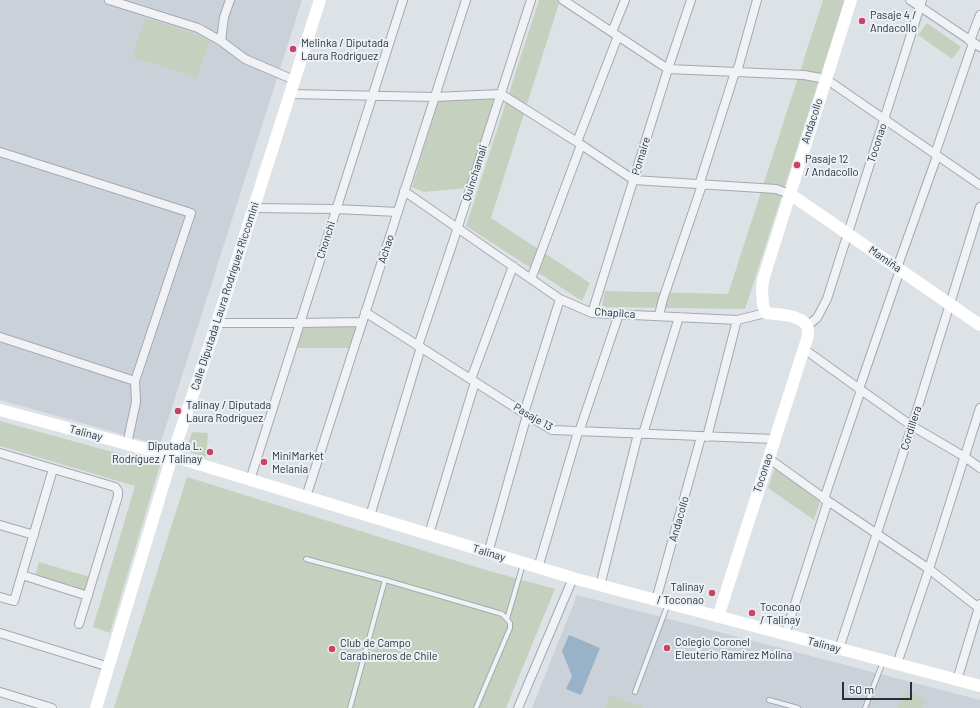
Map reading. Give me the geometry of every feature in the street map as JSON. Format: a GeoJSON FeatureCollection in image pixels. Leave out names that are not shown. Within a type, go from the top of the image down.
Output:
{"type":"FeatureCollection","features":[{"type":"Feature","properties":{"kind":"street"},"geometry":{"type":"LineString","coordinates":[[109,0],[198,28],[221,41],[245,59],[294,80]]}},
{"type":"Feature","properties":{"kind":"street"},"geometry":{"type":"LineString","coordinates":[[221,41],[224,16],[230,0]]}},
{"type":"Feature","properties":{"kind":"street","name":"Calle Diputada Laura Rodríguez Riccomini"},"geometry":{"type":"LineString","coordinates":[[96,708],[172,456],[217,323],[320,0]]}},
{"type":"Feature","properties":{"kind":"street","name":"Chonchi"},"geometry":{"type":"LineString","coordinates":[[250,480],[403,0]]}},
{"type":"Feature","properties":{"kind":"street","name":"Achao"},"geometry":{"type":"LineString","coordinates":[[306,497],[466,0]]}},
{"type":"Feature","properties":{"kind":"street","name":"Quinchamali"},"geometry":{"type":"LineString","coordinates":[[370,516],[420,346],[531,0]]}},
{"type":"Feature","properties":{"kind":"street"},"geometry":{"type":"LineString","coordinates":[[563,0],[668,68],[804,75],[826,79],[980,185]]}},
{"type":"Feature","properties":{"kind":"street"},"geometry":{"type":"LineString","coordinates":[[531,279],[579,144],[615,34],[624,0]]}},
{"type":"Feature","properties":{"kind":"street","name":"Pomaire"},"geometry":{"type":"LineString","coordinates":[[592,313],[668,68],[691,0]]}},
{"type":"Feature","properties":{"kind":"street"},"geometry":{"type":"LineString","coordinates":[[659,316],[663,299],[736,72],[757,0]]}},
{"type":"Feature","properties":{"kind":"street","name":"Andacollo"},"geometry":{"type":"LineString","coordinates":[[766,313],[762,296],[763,280],[851,0]]}},
{"type":"Feature","properties":{"kind":"street"},"geometry":{"type":"LineString","coordinates":[[910,0],[921,3],[975,44]]}},
{"type":"Feature","properties":{"kind":"street","name":"Toconao"},"geometry":{"type":"LineString","coordinates":[[718,617],[804,349],[808,336],[808,327],[817,318],[827,298],[921,3]]}},
{"type":"Feature","properties":{"kind":"street"},"geometry":{"type":"LineString","coordinates":[[785,634],[898,269],[975,44],[980,15]]}},
{"type":"Feature","properties":{"kind":"street"},"geometry":{"type":"LineString","coordinates":[[290,94],[434,97],[501,94],[634,180],[776,189],[790,194]]}},
{"type":"Feature","properties":{"kind":"street"},"geometry":{"type":"LineString","coordinates":[[0,152],[191,213],[135,381],[136,402],[126,444]]}},
{"type":"Feature","properties":{"kind":"street","name":"Chapilca"},"geometry":{"type":"LineString","coordinates":[[404,191],[560,299],[592,313],[737,320],[766,313],[785,314],[794,317],[806,324],[808,327]]}},
{"type":"Feature","properties":{"kind":"street","name":"Mamiña"},"geometry":{"type":"LineString","coordinates":[[790,194],[980,325]]}},
{"type":"Feature","properties":{"kind":"street","name":"Cordillera"},"geometry":{"type":"LineString","coordinates":[[839,649],[912,426],[980,207]]}},
{"type":"Feature","properties":{"kind":"street"},"geometry":{"type":"LineString","coordinates":[[253,208],[336,209],[398,212]]}},
{"type":"Feature","properties":{"kind":"street"},"geometry":{"type":"LineString","coordinates":[[429,534],[469,402],[473,380],[513,266]]}},
{"type":"Feature","properties":{"kind":"street"},"geometry":{"type":"LineString","coordinates":[[488,553],[526,414],[560,299]]}},
{"type":"Feature","properties":{"kind":"street","name":"Pasaje 13"},"geometry":{"type":"LineString","coordinates":[[366,312],[552,430],[774,439]]}},
{"type":"Feature","properties":{"kind":"street"},"geometry":{"type":"LineString","coordinates":[[538,568],[579,432],[619,314]]}},
{"type":"Feature","properties":{"kind":"street"},"geometry":{"type":"LineString","coordinates":[[600,586],[641,434],[679,317]]}},
{"type":"Feature","properties":{"kind":"street","name":"Andacollo"},"geometry":{"type":"LineString","coordinates":[[656,600],[737,320]]}},
{"type":"Feature","properties":{"kind":"street"},"geometry":{"type":"LineString","coordinates":[[217,323],[362,322]]}},
{"type":"Feature","properties":{"kind":"street"},"geometry":{"type":"LineString","coordinates":[[0,337],[135,381]]}},
{"type":"Feature","properties":{"kind":"street"},"geometry":{"type":"LineString","coordinates":[[804,349],[912,426],[965,456],[980,468]]}},
{"type":"Feature","properties":{"kind":"street"},"geometry":{"type":"LineString","coordinates":[[897,664],[980,408]]}},
{"type":"Feature","properties":{"kind":"street","name":"Talinay"},"geometry":{"type":"LineString","coordinates":[[0,410],[172,456],[600,586],[980,686]]}},
{"type":"Feature","properties":{"kind":"street"},"geometry":{"type":"LineString","coordinates":[[0,453],[115,487],[118,491],[118,496],[79,624]]}},
{"type":"Feature","properties":{"kind":"street"},"geometry":{"type":"LineString","coordinates":[[768,458],[826,500],[929,569],[980,607],[957,680]]}},
{"type":"Feature","properties":{"kind":"street"},"geometry":{"type":"LineString","coordinates":[[0,597],[14,601],[53,469]]}},
{"type":"Feature","properties":{"kind":"street"},"geometry":{"type":"LineString","coordinates":[[0,525],[34,535]]}},
{"type":"Feature","properties":{"kind":"street"},"geometry":{"type":"LineString","coordinates":[[22,575],[88,596]]}},
{"type":"Feature","properties":{"kind":"street"},"geometry":{"type":"LineString","coordinates":[[518,708],[573,578]]}},
{"type":"Feature","properties":{"kind":"street"},"geometry":{"type":"LineString","coordinates":[[0,633],[109,667]]}},
{"type":"Feature","properties":{"kind":"street"},"geometry":{"type":"LineString","coordinates":[[0,692],[52,708]]}},
{"type":"Feature","properties":{"kind":"lane"},"geometry":{"type":"LineString","coordinates":[[306,560],[385,580],[502,614],[510,623],[510,628],[476,708]]}},
{"type":"Feature","properties":{"kind":"lane"},"geometry":{"type":"LineString","coordinates":[[507,619],[523,563]]}},
{"type":"Feature","properties":{"kind":"lane"},"geometry":{"type":"LineString","coordinates":[[350,708],[385,580]]}},
{"type":"Feature","properties":{"kind":"lane"},"geometry":{"type":"LineString","coordinates":[[635,692],[668,604]]}},
{"type":"Feature","properties":{"kind":"lane"},"geometry":{"type":"LineString","coordinates":[[865,708],[883,660]]}},
{"type":"Feature","properties":{"kind":"lane"},"geometry":{"type":"LineString","coordinates":[[769,700],[798,708]]}},
{"type":"Feature","properties":{"kind":"shaded area"},"geometry":{"type":"Polygon","coordinates":[[[0,0],[302,0],[160,445],[0,400],[0,0]]]}},
{"type":"Feature","properties":{"kind":"shaded area","name":"Colegio Coronel Eleuterio Ramírez Molina"},"geometry":{"type":"Polygon","coordinates":[[[577,595],[980,700],[980,708],[532,708],[577,595]]]}},
{"type":"Feature","properties":{"kind":"green space"},"geometry":{"type":"Polygon","coordinates":[[[539,0],[560,0],[491,218],[590,283],[582,301],[466,226],[539,0]]]}},
{"type":"Feature","properties":{"kind":"green space"},"geometry":{"type":"Polygon","coordinates":[[[823,0],[845,0],[745,309],[602,307],[605,291],[728,294],[823,0]]]}},
{"type":"Feature","properties":{"kind":"green space"},"geometry":{"type":"Polygon","coordinates":[[[145,18],[210,39],[197,78],[132,57],[145,18]]]}},
{"type":"Feature","properties":{"kind":"green space"},"geometry":{"type":"Polygon","coordinates":[[[927,23],[961,47],[952,59],[918,35],[927,23]]]}},
{"type":"Feature","properties":{"kind":"green space"},"geometry":{"type":"Polygon","coordinates":[[[494,99],[467,188],[424,192],[412,187],[438,100],[494,99]]]}},
{"type":"Feature","properties":{"kind":"green space"},"geometry":{"type":"Polygon","coordinates":[[[358,324],[350,348],[296,348],[302,326],[358,324]]]}},
{"type":"Feature","properties":{"kind":"green space"},"geometry":{"type":"Polygon","coordinates":[[[0,421],[160,465],[110,633],[93,627],[135,486],[0,446],[0,421]]]}},
{"type":"Feature","properties":{"kind":"green space"},"geometry":{"type":"Polygon","coordinates":[[[192,432],[208,433],[206,457],[189,452],[187,447],[192,432]]]}},
{"type":"Feature","properties":{"kind":"green space"},"geometry":{"type":"Polygon","coordinates":[[[775,467],[820,501],[814,520],[768,488],[775,467]]]}},
{"type":"Feature","properties":{"kind":"green space","name":"Club de Campo Carabineros de Chile"},"geometry":{"type":"Polygon","coordinates":[[[187,477],[479,568],[555,589],[506,708],[114,708],[187,477]]]}},
{"type":"Feature","properties":{"kind":"green space"},"geometry":{"type":"Polygon","coordinates":[[[39,562],[90,577],[86,592],[35,577],[39,562]]]}},
{"type":"Feature","properties":{"kind":"green space"},"geometry":{"type":"Polygon","coordinates":[[[906,690],[926,700],[922,708],[898,708],[906,690]]]}},
{"type":"Feature","properties":{"kind":"green space"},"geometry":{"type":"Polygon","coordinates":[[[610,695],[643,708],[605,708],[610,695]]]}},
{"type":"Feature","properties":{"kind":"water"},"geometry":{"type":"Polygon","coordinates":[[[569,635],[600,648],[581,695],[566,689],[572,676],[562,651],[569,635]]]}},
{"type":"Feature","properties":{"kind":"place","name":"Pasaje 4 / Andacollo"},"geometry":{"type":"Point","coordinates":[862,21]}},
{"type":"Feature","properties":{"kind":"place","name":"Melinka / Diputada Laura Rodríguez"},"geometry":{"type":"Point","coordinates":[293,49]}},
{"type":"Feature","properties":{"kind":"place","name":"Pasaje 12 / Andacollo"},"geometry":{"type":"Point","coordinates":[797,165]}},
{"type":"Feature","properties":{"kind":"place","name":"Talinay / Diputada Laura Rodríguez"},"geometry":{"type":"Point","coordinates":[178,411]}},
{"type":"Feature","properties":{"kind":"place","name":"Diputada L. Rodríguez / Talinay"},"geometry":{"type":"Point","coordinates":[210,452]}},
{"type":"Feature","properties":{"kind":"place","name":"MiniMarket Melania"},"geometry":{"type":"Point","coordinates":[264,462]}},
{"type":"Feature","properties":{"kind":"place","name":"Talinay / Toconao"},"geometry":{"type":"Point","coordinates":[712,593]}},
{"type":"Feature","properties":{"kind":"place","name":"Toconao / Talinay"},"geometry":{"type":"Point","coordinates":[752,613]}},
{"type":"Feature","properties":{"kind":"place","name":"Colegio Coronel Eleuterio Ramírez Molina"},"geometry":{"type":"Point","coordinates":[667,648]}},
{"type":"Feature","properties":{"kind":"place","name":"Club de Campo Carabineros de Chile"},"geometry":{"type":"Point","coordinates":[332,649]}}]}
